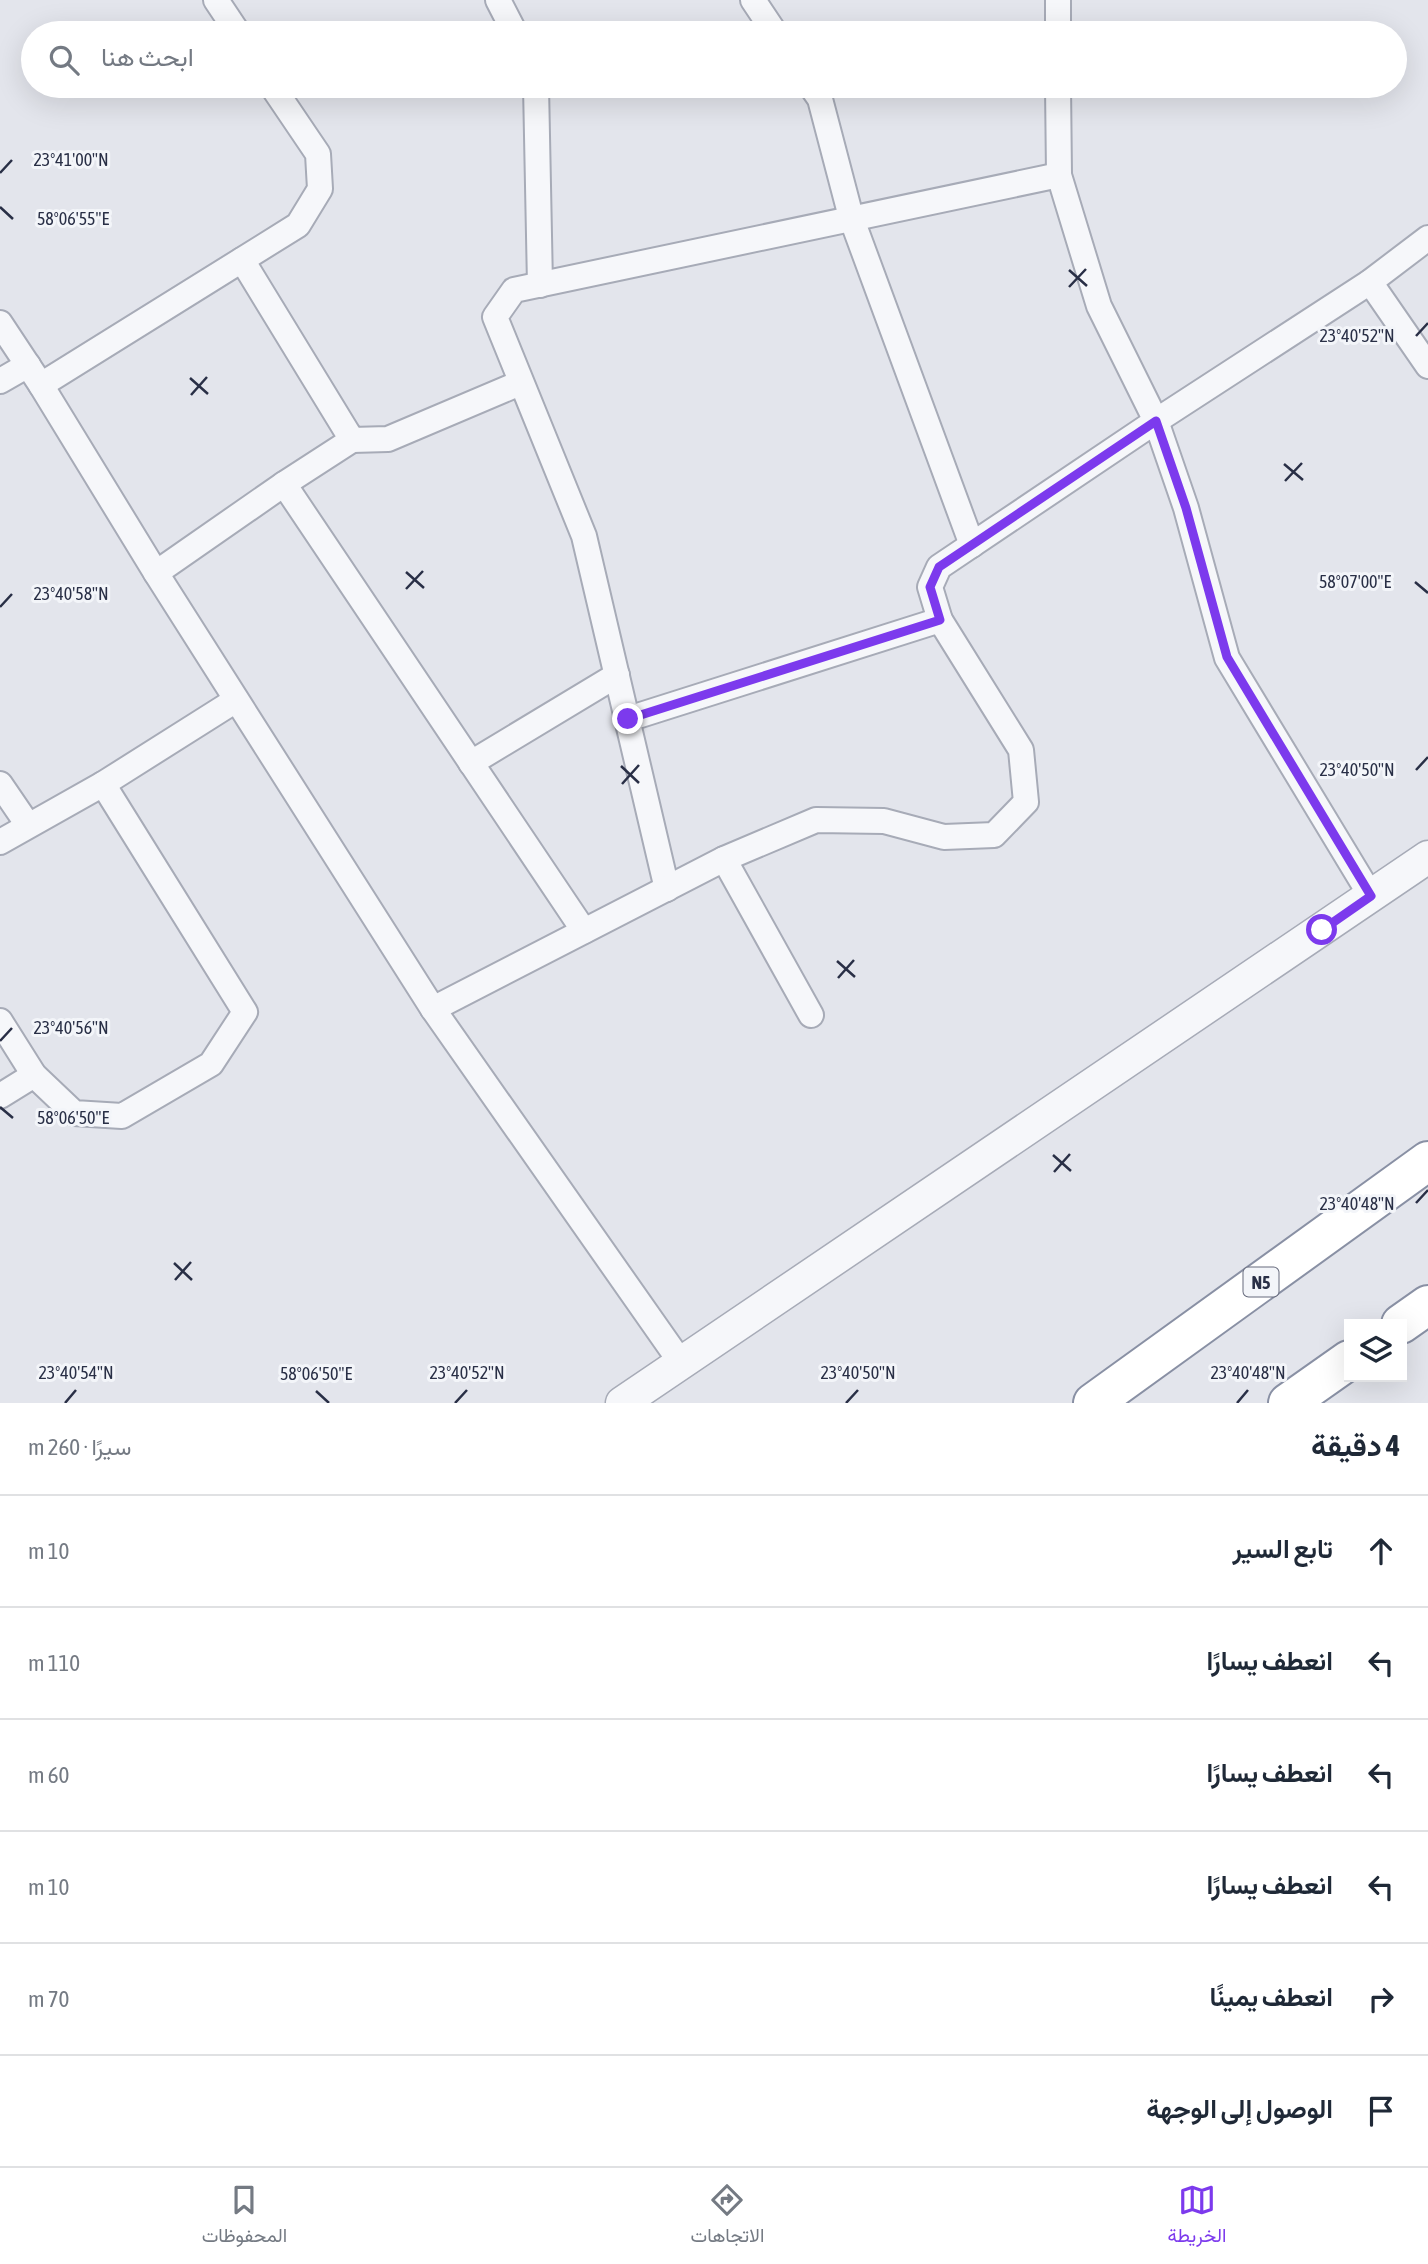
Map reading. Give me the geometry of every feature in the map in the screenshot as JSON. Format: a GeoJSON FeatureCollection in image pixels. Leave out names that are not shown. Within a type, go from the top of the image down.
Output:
{"type":"FeatureCollection","features":[{"type":"Feature","properties":{"kind":"highway","name":"N5"},"geometry":{"type":"LineString","coordinates":[[1093,1403],[1428,1161]]}},
{"type":"Feature","properties":{"kind":"highway"},"geometry":{"type":"LineString","coordinates":[[1407,1320],[1428,1305]]}},
{"type":"Feature","properties":{"kind":"highway"},"geometry":{"type":"LineString","coordinates":[[1288,1403],[1344,1364]]}},
{"type":"Feature","properties":{"kind":"street"},"geometry":{"type":"LineString","coordinates":[[216,0],[230,21]]}},
{"type":"Feature","properties":{"kind":"street"},"geometry":{"type":"LineString","coordinates":[[498,0],[509,21]]}},
{"type":"Feature","properties":{"kind":"street"},"geometry":{"type":"LineString","coordinates":[[752,0],[767,21]]}},
{"type":"Feature","properties":{"kind":"street"},"geometry":{"type":"LineString","coordinates":[[1058,0],[1058,21]]}},
{"type":"Feature","properties":{"kind":"street"},"geometry":{"type":"LineString","coordinates":[[0,381],[35,375],[242,260],[298,225],[320,189],[318,154],[280,98]]}},
{"type":"Feature","properties":{"kind":"street"},"geometry":{"type":"LineString","coordinates":[[537,98],[540,285]]}},
{"type":"Feature","properties":{"kind":"street"},"geometry":{"type":"LineString","coordinates":[[819,98],[851,217],[972,545]]}},
{"type":"Feature","properties":{"kind":"street"},"geometry":{"type":"LineString","coordinates":[[1059,98],[1059,175],[1099,306],[1156,421],[1186,508],[1227,657],[1371,896]]}},
{"type":"Feature","properties":{"kind":"street"},"geometry":{"type":"LineString","coordinates":[[667,889],[584,536],[495,317],[514,290],[1059,175]]}},
{"type":"Feature","properties":{"kind":"street"},"geometry":{"type":"LineString","coordinates":[[433,1009],[724,859],[816,820],[884,821],[944,837],[994,835],[1026,802],[1021,750],[940,620],[930,587],[939,567],[1370,282],[1428,237]]}},
{"type":"Feature","properties":{"kind":"street"},"geometry":{"type":"LineString","coordinates":[[242,260],[352,440]]}},
{"type":"Feature","properties":{"kind":"street"},"geometry":{"type":"LineString","coordinates":[[1370,282],[1428,366]]}},
{"type":"Feature","properties":{"kind":"street"},"geometry":{"type":"LineString","coordinates":[[0,323],[433,1009],[682,1364]]}},
{"type":"Feature","properties":{"kind":"street"},"geometry":{"type":"LineString","coordinates":[[156,573],[352,440],[388,439],[520,383]]}},
{"type":"Feature","properties":{"kind":"street"},"geometry":{"type":"LineString","coordinates":[[284,484],[584,931]]}},
{"type":"Feature","properties":{"kind":"street"},"geometry":{"type":"LineString","coordinates":[[628,719],[940,620]]}},
{"type":"Feature","properties":{"kind":"street"},"geometry":{"type":"LineString","coordinates":[[471,763],[617,675]]}},
{"type":"Feature","properties":{"kind":"street"},"geometry":{"type":"LineString","coordinates":[[0,842],[103,784],[236,700]]}},
{"type":"Feature","properties":{"kind":"street"},"geometry":{"type":"LineString","coordinates":[[0,784],[28,825]]}},
{"type":"Feature","properties":{"kind":"street"},"geometry":{"type":"LineString","coordinates":[[0,1021],[34,1075],[74,1113],[122,1116],[211,1064],[245,1012],[103,784]]}},
{"type":"Feature","properties":{"kind":"street"},"geometry":{"type":"LineString","coordinates":[[622,1403],[1428,857]]}},
{"type":"Feature","properties":{"kind":"street"},"geometry":{"type":"LineString","coordinates":[[724,859],[811,1014]]}},
{"type":"Feature","properties":{"kind":"street"},"geometry":{"type":"LineString","coordinates":[[0,1097],[34,1075]]}},
{"type":"Feature","properties":{"kind":"route"},"geometry":{"type":"LineString","coordinates":[[628,719],[940,620],[930,587],[939,567],[1156,421],[1186,508],[1227,657],[1371,896],[1322,930]]}}]}
